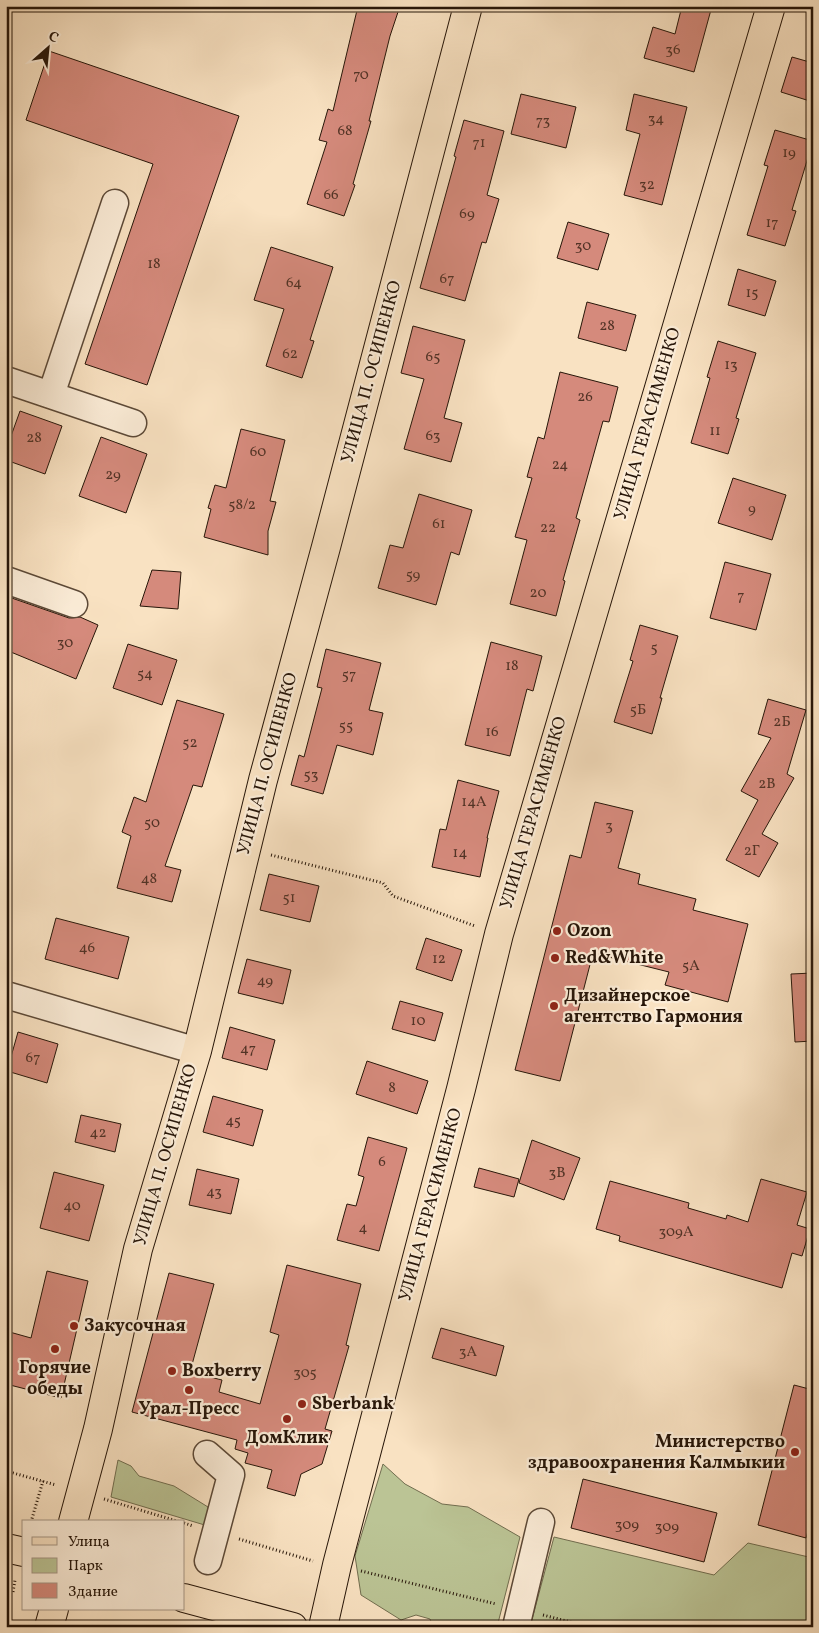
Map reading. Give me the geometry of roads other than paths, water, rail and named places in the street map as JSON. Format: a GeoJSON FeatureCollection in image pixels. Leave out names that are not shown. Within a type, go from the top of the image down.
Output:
{"type":"FeatureCollection","features":[{"type":"Feature","properties":{"kind":"main road","name":"УЛИЦА П. ОСИПЕНКО"},"geometry":{"type":"LineString","coordinates":[[74,1520],[98,1429],[138,1249],[197,1051],[263,780],[468,6]]}},
{"type":"Feature","properties":{"kind":"main road","name":"УЛИЦА ГЕРАСИМЕНКО"},"geometry":{"type":"LineString","coordinates":[[323,1627],[337,1565],[459,1099],[499,934],[771,6]]}},
{"type":"Feature","properties":{"kind":"main road"},"geometry":{"type":"LineString","coordinates":[[6,1548],[22,1552]]}},
{"type":"Feature","properties":{"kind":"main road"},"geometry":{"type":"LineString","coordinates":[[185,1598],[253,1622],[293,1627]]}},
{"type":"Feature","properties":{"kind":"main road"},"geometry":{"type":"LineString","coordinates":[[49,1627],[54,1610]]}},
{"type":"Feature","properties":{"kind":"street"},"geometry":{"type":"LineString","coordinates":[[51,395],[115,203]]}},
{"type":"Feature","properties":{"kind":"street"},"geometry":{"type":"LineString","coordinates":[[6,380],[133,423]]}},
{"type":"Feature","properties":{"kind":"street"},"geometry":{"type":"LineString","coordinates":[[6,580],[74,604]]}},
{"type":"Feature","properties":{"kind":"street"},"geometry":{"type":"LineString","coordinates":[[6,995],[197,1051]]}},
{"type":"Feature","properties":{"kind":"street"},"geometry":{"type":"LineString","coordinates":[[207,1454],[231,1475],[208,1561]]}},
{"type":"Feature","properties":{"kind":"street"},"geometry":{"type":"LineString","coordinates":[[518,1618],[541,1522]]}},
{"type":"Feature","properties":{"kind":"place","name":"Ozon"},"geometry":{"type":"Point","coordinates":[557,931]}},
{"type":"Feature","properties":{"kind":"place","name":"Red&White"},"geometry":{"type":"Point","coordinates":[555,958]}},
{"type":"Feature","properties":{"kind":"place","name":"Дизайнерское агентство Гармония"},"geometry":{"type":"Point","coordinates":[554,1006]}},
{"type":"Feature","properties":{"kind":"place","name":"Закусoчная"},"geometry":{"type":"Point","coordinates":[74,1326]}},
{"type":"Feature","properties":{"kind":"place","name":"Горячие обеды"},"geometry":{"type":"Point","coordinates":[55,1349]}},
{"type":"Feature","properties":{"kind":"place","name":"Boxberry"},"geometry":{"type":"Point","coordinates":[172,1371]}},
{"type":"Feature","properties":{"kind":"place","name":"Урал-Пресс"},"geometry":{"type":"Point","coordinates":[189,1390]}},
{"type":"Feature","properties":{"kind":"place","name":"Sberbank"},"geometry":{"type":"Point","coordinates":[302,1404]}},
{"type":"Feature","properties":{"kind":"place","name":"ДомКлик"},"geometry":{"type":"Point","coordinates":[287,1419]}},
{"type":"Feature","properties":{"kind":"place","name":"Министерство здравоохранения Калмыкии"},"geometry":{"type":"Point","coordinates":[795,1452]}}]}
